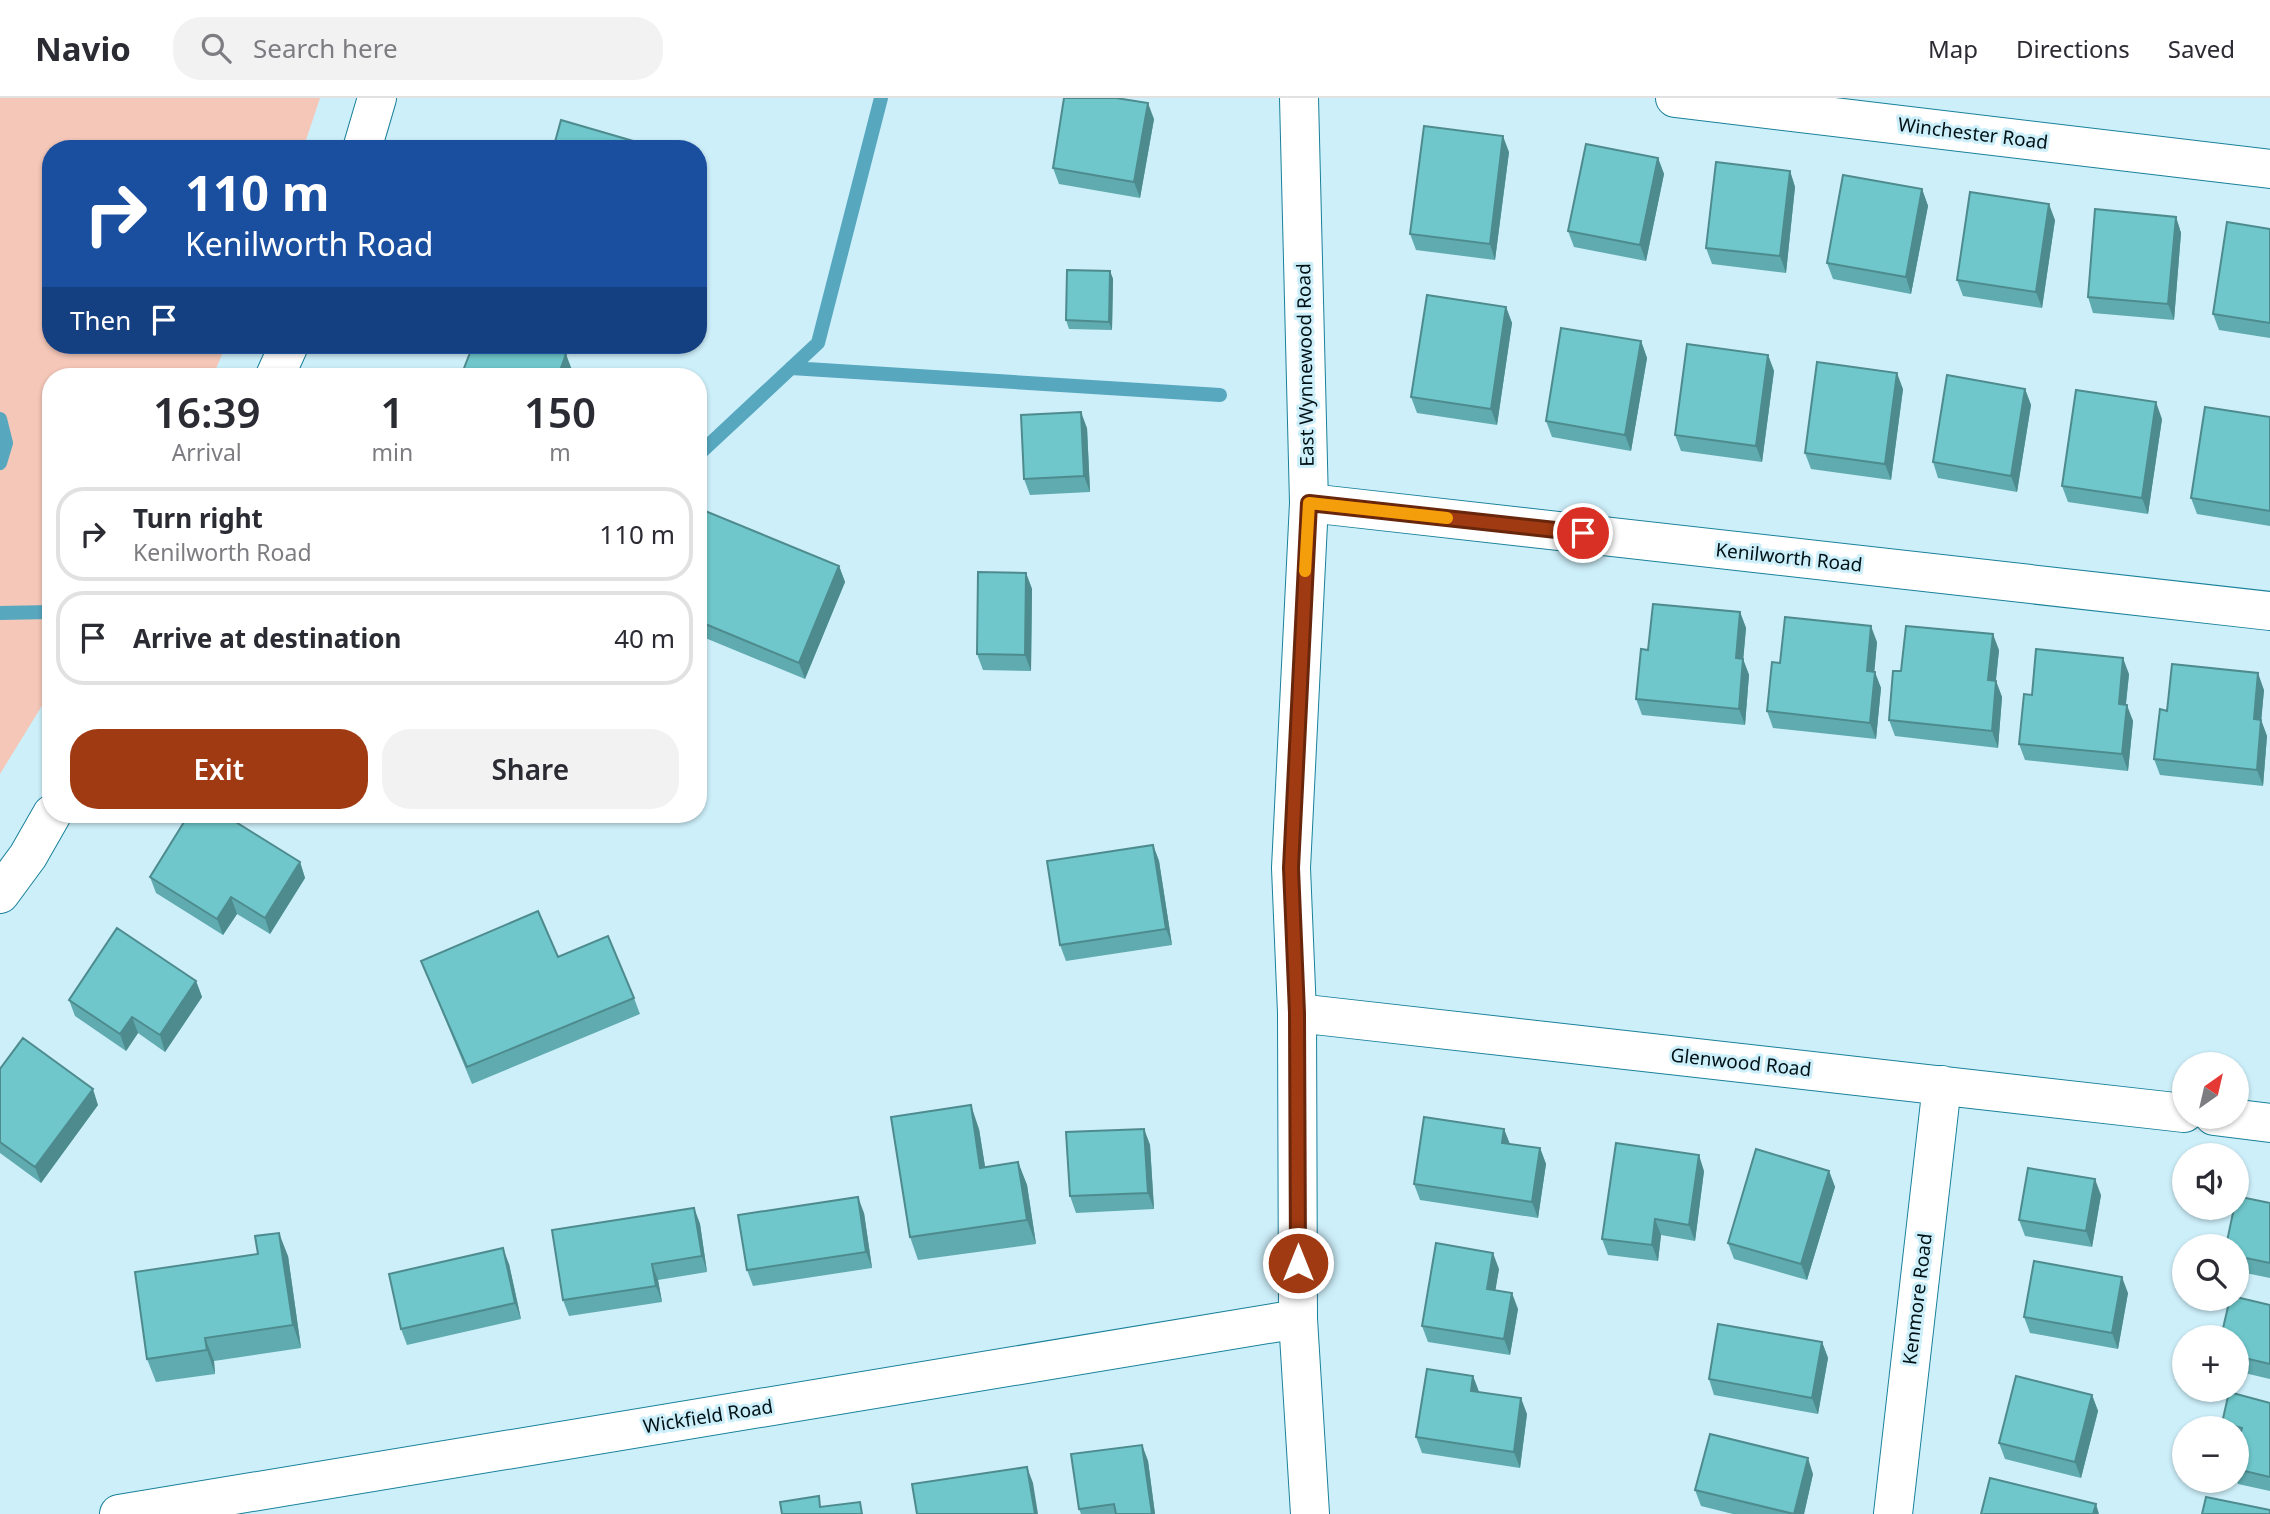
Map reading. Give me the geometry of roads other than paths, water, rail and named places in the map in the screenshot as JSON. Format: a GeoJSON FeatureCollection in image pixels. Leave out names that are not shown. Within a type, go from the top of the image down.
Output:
{"type":"FeatureCollection","features":[{"type":"Feature","properties":{"kind":"street"},"geometry":{"type":"LineString","coordinates":[[365,140],[377,98]]}},
{"type":"Feature","properties":{"kind":"street","name":"East Wynnewood Road"},"geometry":{"type":"LineString","coordinates":[[1299,98],[1309,503],[1291,868],[1297,1013],[1298,1318],[1310,1514]]}},
{"type":"Feature","properties":{"kind":"street","name":"Winchester Road"},"geometry":{"type":"LineString","coordinates":[[1675,98],[2270,169]]}},
{"type":"Feature","properties":{"kind":"street","name":"Kenilworth Road"},"geometry":{"type":"LineString","coordinates":[[1309,503],[2270,611]]}},
{"type":"Feature","properties":{"kind":"street"},"geometry":{"type":"LineString","coordinates":[[0,894],[28,856],[47,823]]}},
{"type":"Feature","properties":{"kind":"street","name":"Glenwood Road"},"geometry":{"type":"LineString","coordinates":[[1297,1013],[2172,1112]]}},
{"type":"Feature","properties":{"kind":"street","name":"Kenmore Road"},"geometry":{"type":"LineString","coordinates":[[1893,1514],[1942,1085]]}},
{"type":"Feature","properties":{"kind":"street"},"geometry":{"type":"LineString","coordinates":[[2249,1120],[2270,1123]]}},
{"type":"Feature","properties":{"kind":"street","name":"Wickfield Road"},"geometry":{"type":"LineString","coordinates":[[119,1514],[1298,1318]]}},
{"type":"Feature","properties":{"kind":"waterway"},"geometry":{"type":"LineString","coordinates":[[707,447],[818,343],[881,98]]}},
{"type":"Feature","properties":{"kind":"waterway"},"geometry":{"type":"LineString","coordinates":[[791,368],[1220,395]]}},
{"type":"Feature","properties":{"kind":"waterway"},"geometry":{"type":"LineString","coordinates":[[0,419],[6,443],[0,463]]}},
{"type":"Feature","properties":{"kind":"waterway"},"geometry":{"type":"LineString","coordinates":[[0,613],[42,612]]}}]}
